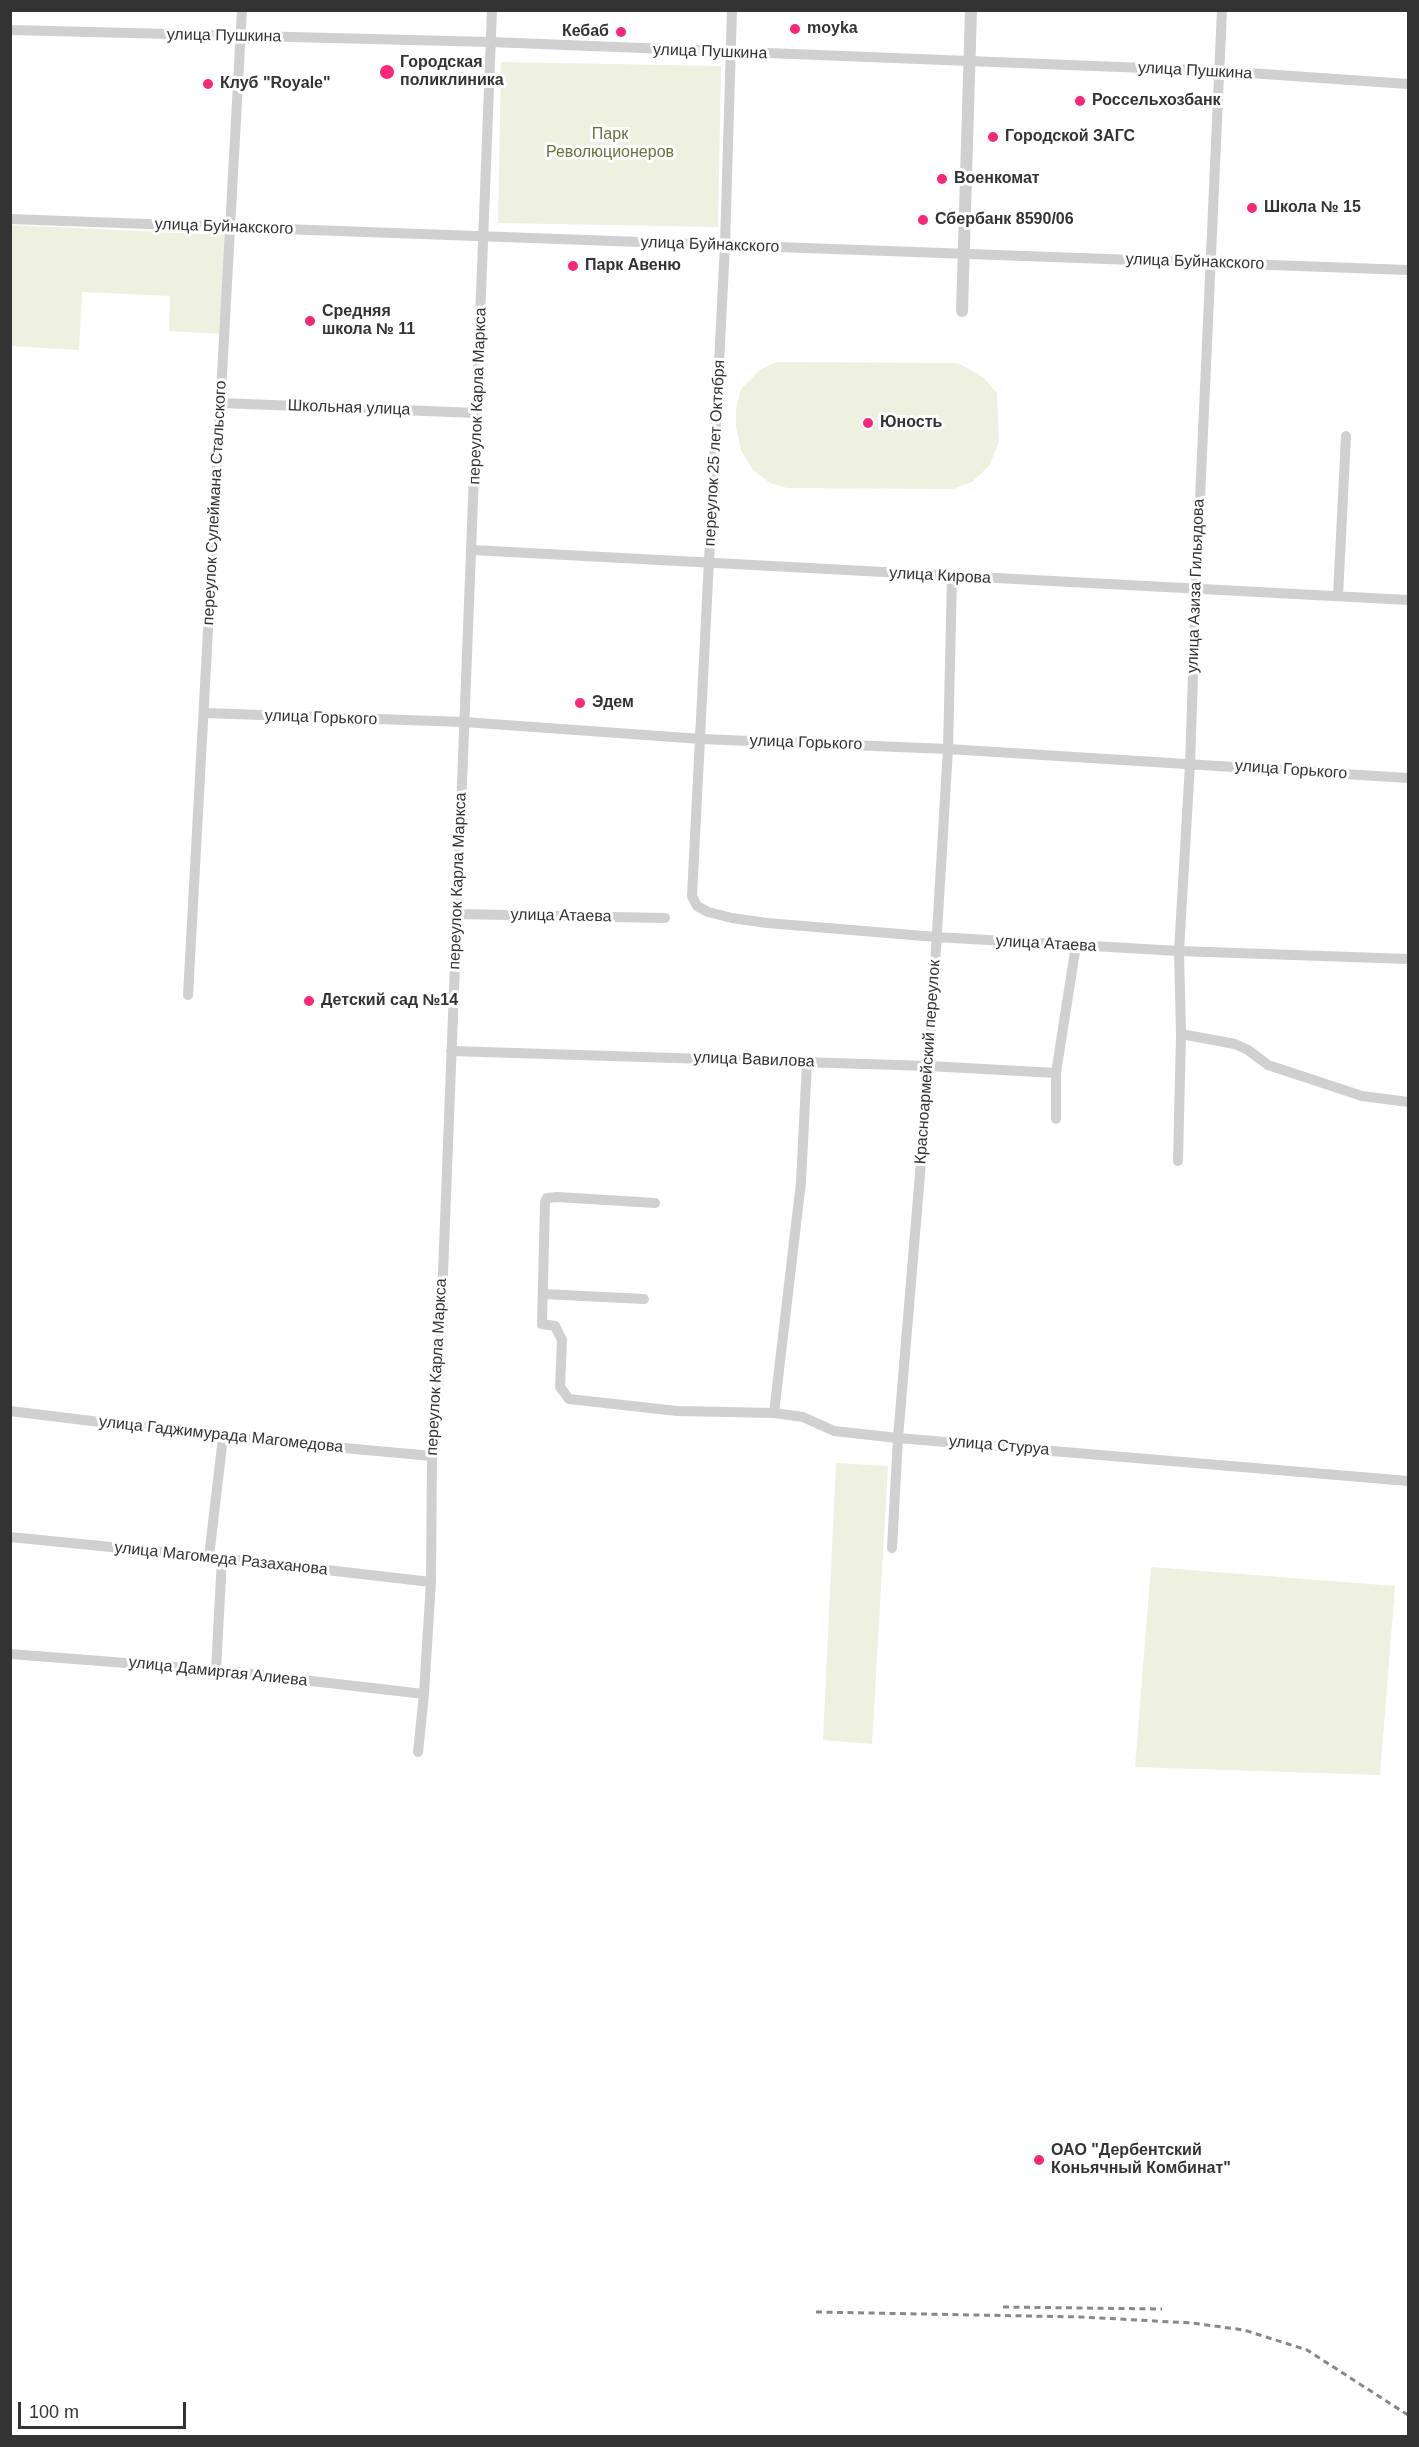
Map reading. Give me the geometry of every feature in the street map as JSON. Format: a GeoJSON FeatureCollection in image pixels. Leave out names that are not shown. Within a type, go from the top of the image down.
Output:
{"type":"FeatureCollection","features":[{"type":"Feature","properties":{"kind":"street","name":"переулок Сулеймана Стальского"},"geometry":{"type":"LineString","coordinates":[[188,995],[242,10]]}},
{"type":"Feature","properties":{"kind":"street","name":"переулок Карла Маркса"},"geometry":{"type":"LineString","coordinates":[[418,1752],[431,1582],[432,1456],[439,1376],[492,10]]}},
{"type":"Feature","properties":{"kind":"street","name":"переулок 25 лет Октября"},"geometry":{"type":"LineString","coordinates":[[692,896],[726,245],[732,10]]}},
{"type":"Feature","properties":{"kind":"street"},"geometry":{"type":"LineString","coordinates":[[962,311],[971,10]]}},
{"type":"Feature","properties":{"kind":"street","name":"улица Азиза Гильядова"},"geometry":{"type":"LineString","coordinates":[[1178,1161],[1181,1034],[1179,951],[1190,764],[1222,10]]}},
{"type":"Feature","properties":{"kind":"street","name":"улица Пушкина"},"geometry":{"type":"LineString","coordinates":[[10,30],[491,42],[1220,71],[1408,84]]}},
{"type":"Feature","properties":{"kind":"street","name":"улица Буйнакского"},"geometry":{"type":"LineString","coordinates":[[10,219],[1408,270]]}},
{"type":"Feature","properties":{"kind":"street","name":"Школьная улица"},"geometry":{"type":"LineString","coordinates":[[221,403],[477,413]]}},
{"type":"Feature","properties":{"kind":"street"},"geometry":{"type":"LineString","coordinates":[[1338,596],[1346,436]]}},
{"type":"Feature","properties":{"kind":"street","name":"улица Кирова"},"geometry":{"type":"LineString","coordinates":[[472,550],[1408,600]]}},
{"type":"Feature","properties":{"kind":"street","name":"Красноармейский переулок"},"geometry":{"type":"LineString","coordinates":[[892,1548],[898,1438],[929,1066],[948,749],[951,576]]}},
{"type":"Feature","properties":{"kind":"street","name":"улица Горького"},"geometry":{"type":"LineString","coordinates":[[204,713],[464,722],[700,739],[948,749],[1408,778]]}},
{"type":"Feature","properties":{"kind":"street","name":"улица Атаева"},"geometry":{"type":"LineString","coordinates":[[692,896],[697,906],[708,912],[767,923],[936,937],[1179,951],[1408,959]]}},
{"type":"Feature","properties":{"kind":"street","name":"улица Атаева"},"geometry":{"type":"LineString","coordinates":[[457,914],[665,918]]}},
{"type":"Feature","properties":{"kind":"street"},"geometry":{"type":"LineString","coordinates":[[1056,1119],[1056,1073],[1076,945]]}},
{"type":"Feature","properties":{"kind":"street"},"geometry":{"type":"LineString","coordinates":[[1181,1034],[1235,1044],[1248,1050],[1268,1065],[1362,1096],[1408,1102]]}},
{"type":"Feature","properties":{"kind":"street","name":"улица Вавилова"},"geometry":{"type":"LineString","coordinates":[[452,1051],[929,1066],[1056,1073]]}},
{"type":"Feature","properties":{"kind":"street"},"geometry":{"type":"LineString","coordinates":[[774,1413],[801,1182],[807,1062]]}},
{"type":"Feature","properties":{"kind":"street"},"geometry":{"type":"LineString","coordinates":[[644,1299],[543,1294],[545,1202],[547,1198],[556,1197],[655,1203]]}},
{"type":"Feature","properties":{"kind":"street","name":"улица Стуруа"},"geometry":{"type":"LineString","coordinates":[[543,1294],[542,1324],[555,1326],[562,1340],[560,1387],[569,1400],[677,1411],[774,1413],[803,1417],[834,1431],[898,1438],[1408,1481]]}},
{"type":"Feature","properties":{"kind":"street","name":"улица Гаджимурада Магомедова"},"geometry":{"type":"LineString","coordinates":[[10,1411],[224,1437],[432,1456]]}},
{"type":"Feature","properties":{"kind":"street"},"geometry":{"type":"LineString","coordinates":[[209,1557],[224,1437]]}},
{"type":"Feature","properties":{"kind":"street","name":"улица Магомеда Разаханова"},"geometry":{"type":"LineString","coordinates":[[10,1537],[431,1582]]}},
{"type":"Feature","properties":{"kind":"street"},"geometry":{"type":"LineString","coordinates":[[216,1670],[222,1558]]}},
{"type":"Feature","properties":{"kind":"street","name":"улица Дамиргая Алиева"},"geometry":{"type":"LineString","coordinates":[[10,1654],[216,1670],[424,1694]]}},
{"type":"Feature","properties":{"kind":"green space","name":"Парк Революционеров"},"geometry":{"type":"Polygon","coordinates":[[[501,62],[721,66],[718,227],[498,223],[501,62]]]}},
{"type":"Feature","properties":{"kind":"green space"},"geometry":{"type":"Polygon","coordinates":[[[11,225],[227,235],[223,334],[169,331],[170,296],[82,292],[79,350],[11,346],[11,225]]]}},
{"type":"Feature","properties":{"kind":"green space","name":"Юность"},"geometry":{"type":"Polygon","coordinates":[[[777,362],[958,363],[983,377],[997,393],[999,441],[989,466],[972,482],[953,489],[787,488],[770,483],[753,470],[741,450],[736,427],[736,409],[741,389],[761,369],[777,362]]]}},
{"type":"Feature","properties":{"kind":"green space"},"geometry":{"type":"Polygon","coordinates":[[[836,1463],[888,1466],[872,1744],[823,1740],[836,1463]]]}},
{"type":"Feature","properties":{"kind":"green space"},"geometry":{"type":"Polygon","coordinates":[[[1151,1567],[1395,1586],[1380,1775],[1135,1767],[1151,1567]]]}},
{"type":"Feature","properties":{"kind":"railway"},"geometry":{"type":"LineString","coordinates":[[1003,2307],[1162,2309]]}},
{"type":"Feature","properties":{"kind":"railway"},"geometry":{"type":"LineString","coordinates":[[816,2312],[1082,2317],[1192,2323],[1244,2330],[1307,2350],[1408,2415]]}},
{"type":"Feature","properties":{"kind":"place","name":"moyka"},"geometry":{"type":"Point","coordinates":[795,29]}},
{"type":"Feature","properties":{"kind":"place","name":"Кебаб"},"geometry":{"type":"Point","coordinates":[621,32]}},
{"type":"Feature","properties":{"kind":"place","name":"Городская поликлиника"},"geometry":{"type":"Point","coordinates":[387,72]}},
{"type":"Feature","properties":{"kind":"place","name":"Клуб \"Royale\""},"geometry":{"type":"Point","coordinates":[208,84]}},
{"type":"Feature","properties":{"kind":"place","name":"Россельхозбанк"},"geometry":{"type":"Point","coordinates":[1080,101]}},
{"type":"Feature","properties":{"kind":"place","name":"Городской ЗАГС"},"geometry":{"type":"Point","coordinates":[993,137]}},
{"type":"Feature","properties":{"kind":"place","name":"Военкомат"},"geometry":{"type":"Point","coordinates":[942,179]}},
{"type":"Feature","properties":{"kind":"place","name":"Школа № 15"},"geometry":{"type":"Point","coordinates":[1252,208]}},
{"type":"Feature","properties":{"kind":"place","name":"Сбербанк 8590/06"},"geometry":{"type":"Point","coordinates":[923,220]}},
{"type":"Feature","properties":{"kind":"place","name":"Парк Авеню"},"geometry":{"type":"Point","coordinates":[573,266]}},
{"type":"Feature","properties":{"kind":"place","name":"Средняя школа № 11"},"geometry":{"type":"Point","coordinates":[310,321]}},
{"type":"Feature","properties":{"kind":"place","name":"Юность"},"geometry":{"type":"Point","coordinates":[868,423]}},
{"type":"Feature","properties":{"kind":"place","name":"Эдем"},"geometry":{"type":"Point","coordinates":[580,703]}},
{"type":"Feature","properties":{"kind":"place","name":"Детский сад №14"},"geometry":{"type":"Point","coordinates":[309,1001]}},
{"type":"Feature","properties":{"kind":"place","name":"ОАО \"Дербентский Коньячный Комбинат\""},"geometry":{"type":"Point","coordinates":[1039,2160]}}]}
